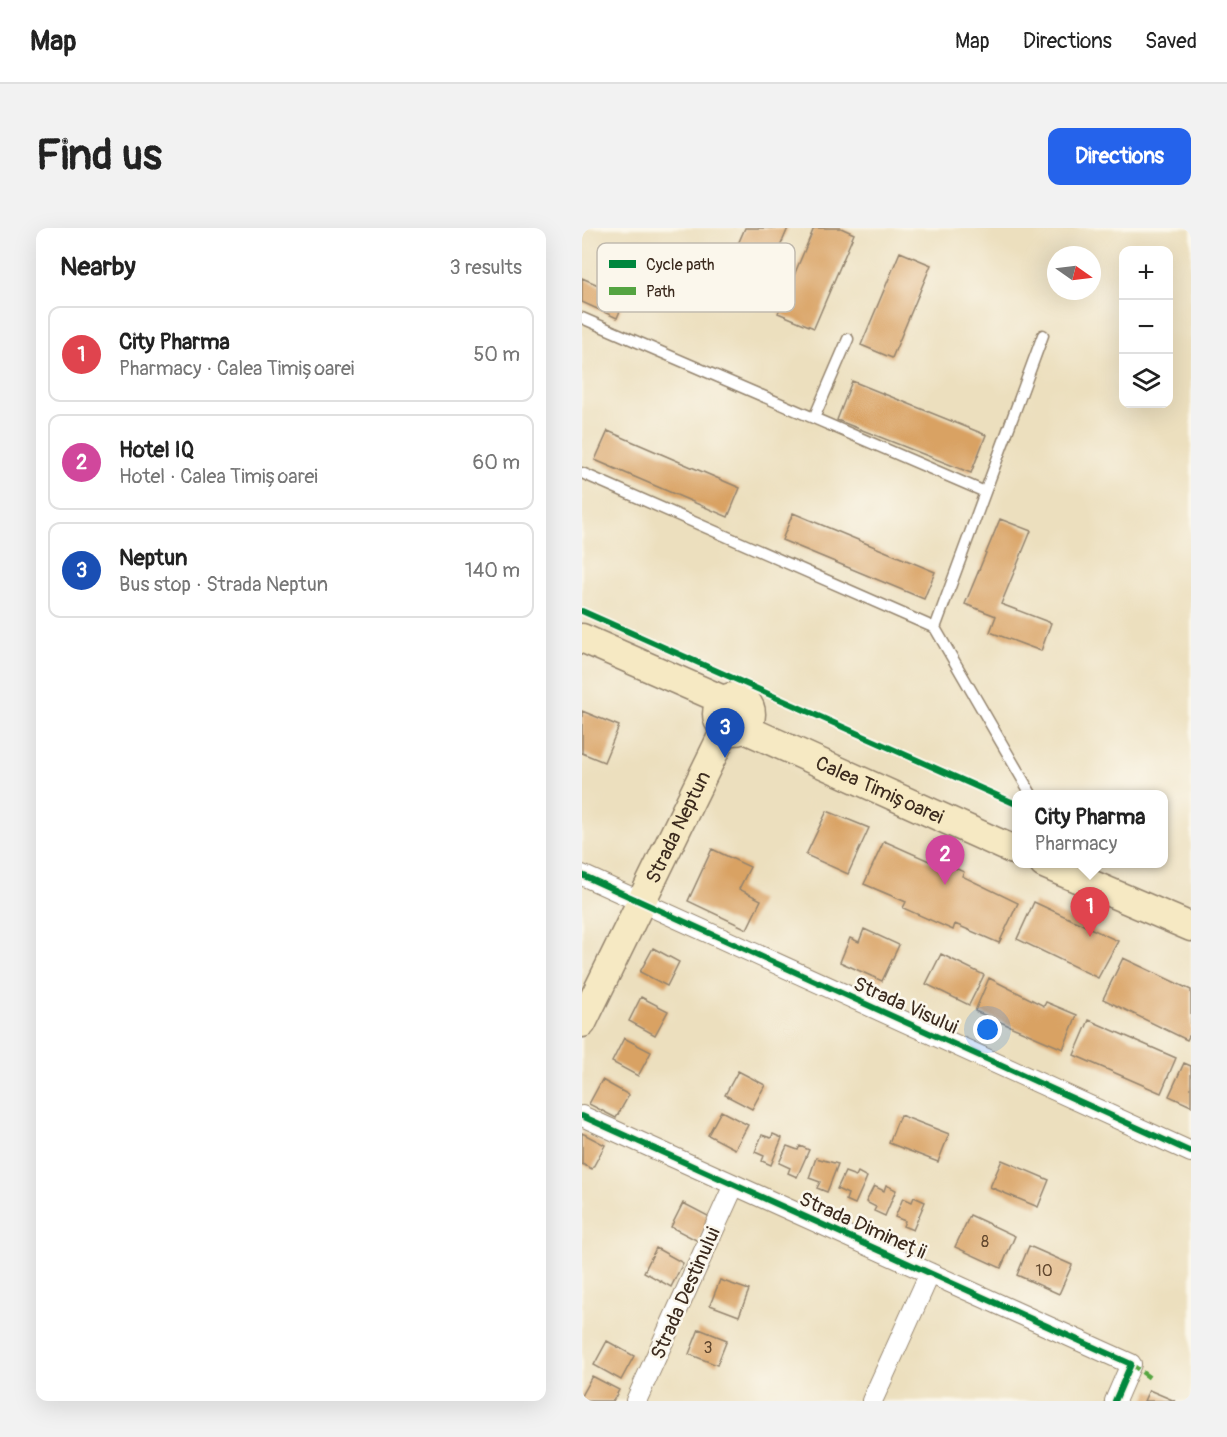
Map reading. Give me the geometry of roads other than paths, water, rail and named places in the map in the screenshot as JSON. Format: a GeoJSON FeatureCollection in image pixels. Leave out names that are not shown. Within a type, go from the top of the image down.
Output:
{"type":"FeatureCollection","features":[{"type":"Feature","properties":{"kind":"main road","name":"Calea Timișoarei"},"geometry":{"type":"LineString","coordinates":[[582,638],[732,717],[1012,849]]}},
{"type":"Feature","properties":{"kind":"main road","name":"Calea Timișoarei"},"geometry":{"type":"LineString","coordinates":[[582,657],[1012,829]]}},
{"type":"Feature","properties":{"kind":"main road","name":"Strada Neptun"},"geometry":{"type":"LineString","coordinates":[[582,1023],[732,717]]}},
{"type":"Feature","properties":{"kind":"main road"},"geometry":{"type":"LineString","coordinates":[[1053,868],[1191,927]]}},
{"type":"Feature","properties":{"kind":"main road"},"geometry":{"type":"LineString","coordinates":[[1101,868],[1191,906]]}},
{"type":"Feature","properties":{"kind":"street","name":"Strada Visului"},"geometry":{"type":"LineString","coordinates":[[582,875],[1191,1152]]}},
{"type":"Feature","properties":{"kind":"street","name":"Strada Dimineții"},"geometry":{"type":"LineString","coordinates":[[582,1116],[1131,1364],[1115,1401]]}},
{"type":"Feature","properties":{"kind":"street","name":"Strada Destinului"},"geometry":{"type":"LineString","coordinates":[[636,1401],[734,1185]]}},
{"type":"Feature","properties":{"kind":"street"},"geometry":{"type":"LineString","coordinates":[[873,1401],[930,1273]]}},
{"type":"Feature","properties":{"kind":"lane"},"geometry":{"type":"LineString","coordinates":[[582,318],[985,492]]}},
{"type":"Feature","properties":{"kind":"lane"},"geometry":{"type":"LineString","coordinates":[[935,628],[1043,335]]}},
{"type":"Feature","properties":{"kind":"lane"},"geometry":{"type":"LineString","coordinates":[[814,418],[848,339]]}},
{"type":"Feature","properties":{"kind":"lane"},"geometry":{"type":"LineString","coordinates":[[582,473],[935,628],[1028,790]]}},
{"type":"Feature","properties":{"kind":"place","name":"Neptun"},"geometry":{"type":"Point","coordinates":[725,758]}},
{"type":"Feature","properties":{"kind":"place","name":"Hotel IQ"},"geometry":{"type":"Point","coordinates":[945,885]}},
{"type":"Feature","properties":{"kind":"place","name":"City Pharma"},"geometry":{"type":"Point","coordinates":[1090,937]}}]}
